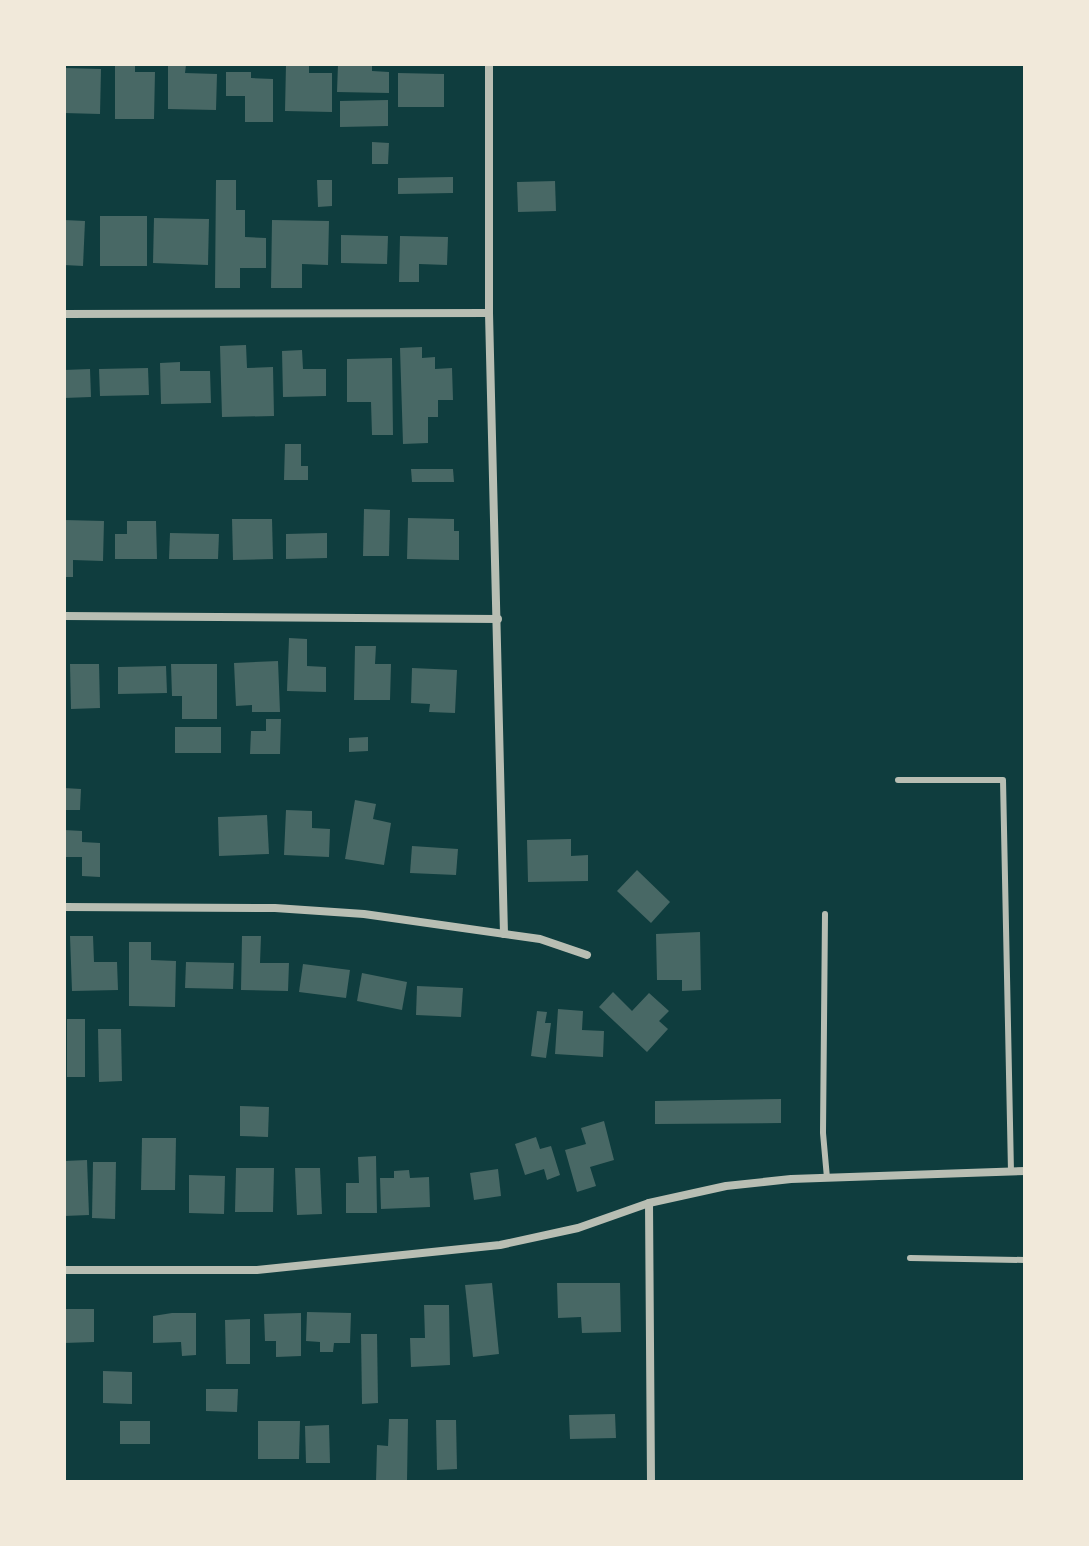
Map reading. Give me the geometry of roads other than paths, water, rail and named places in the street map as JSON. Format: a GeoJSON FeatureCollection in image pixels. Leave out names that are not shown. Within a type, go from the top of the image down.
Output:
{"type":"FeatureCollection","features":[{"type":"Feature","properties":{"kind":"street"},"geometry":{"type":"LineString","coordinates":[[489,64],[489,313],[504,934]]}},
{"type":"Feature","properties":{"kind":"street"},"geometry":{"type":"LineString","coordinates":[[64,314],[489,313]]}},
{"type":"Feature","properties":{"kind":"street"},"geometry":{"type":"LineString","coordinates":[[64,616],[498,619]]}},
{"type":"Feature","properties":{"kind":"street"},"geometry":{"type":"LineString","coordinates":[[64,907],[275,908],[364,914],[540,939],[587,955]]}},
{"type":"Feature","properties":{"kind":"street"},"geometry":{"type":"LineString","coordinates":[[64,1270],[257,1270],[500,1245],[578,1228],[649,1203],[726,1186],[827,1178],[1025,1171]]}},
{"type":"Feature","properties":{"kind":"street"},"geometry":{"type":"LineString","coordinates":[[649,1203],[651,1482]]}},
{"type":"Feature","properties":{"kind":"lane"},"geometry":{"type":"LineString","coordinates":[[898,780],[1003,780],[1011,1172]]}},
{"type":"Feature","properties":{"kind":"lane"},"geometry":{"type":"LineString","coordinates":[[825,914],[823,1133],[827,1178]]}},
{"type":"Feature","properties":{"kind":"lane"},"geometry":{"type":"LineString","coordinates":[[910,1258],[1025,1260]]}}]}
